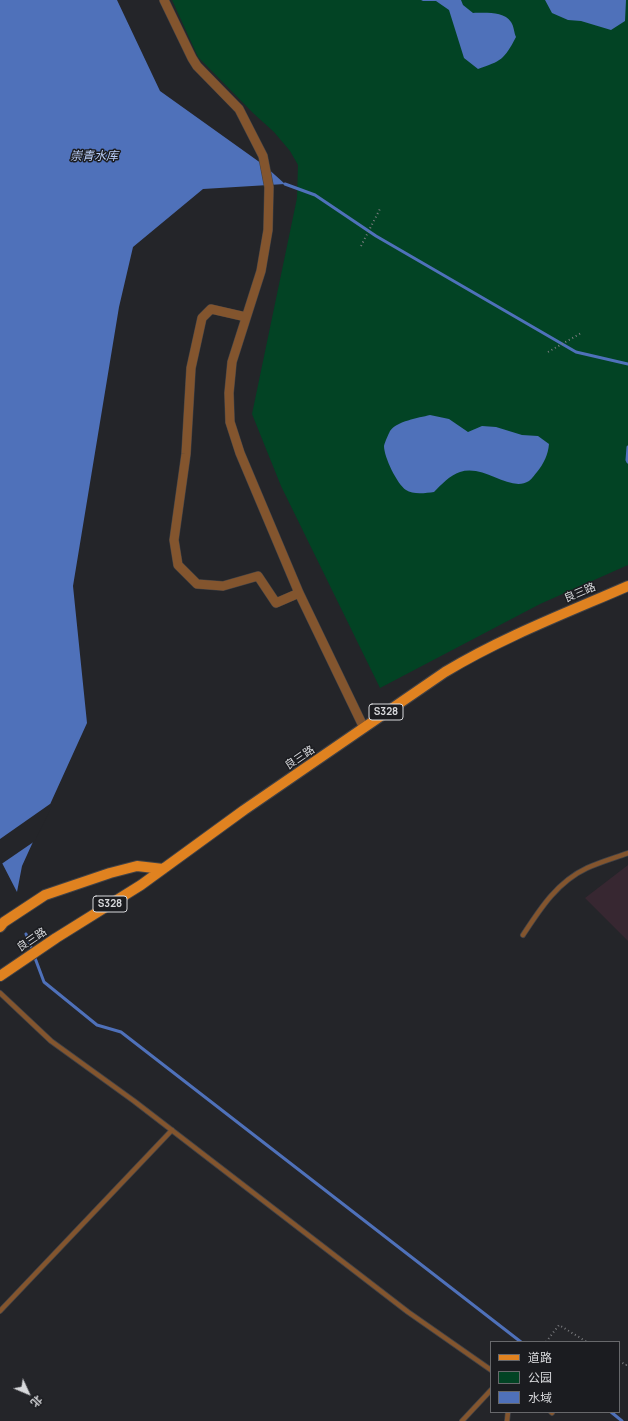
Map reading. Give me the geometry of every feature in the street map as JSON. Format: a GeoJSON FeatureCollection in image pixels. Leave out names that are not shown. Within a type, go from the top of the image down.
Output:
{"type":"FeatureCollection","features":[{"type":"Feature","properties":{"kind":"main road","name":"良三路"},"geometry":{"type":"LineString","coordinates":[[0,976],[56,938],[141,885],[244,810],[439,676],[507,638],[628,586]]}},
{"type":"Feature","properties":{"kind":"main road"},"geometry":{"type":"LineString","coordinates":[[0,927],[4,922],[45,894],[110,872],[138,866],[162,869]]}},
{"type":"Feature","properties":{"kind":"street"},"geometry":{"type":"LineString","coordinates":[[164,0],[197,66],[239,110],[263,156],[269,187],[268,230],[261,271],[232,362],[229,393],[230,422],[240,453],[299,593],[364,728]]}},
{"type":"Feature","properties":{"kind":"street"},"geometry":{"type":"LineString","coordinates":[[246,317],[211,309],[202,318],[191,368],[186,454],[174,540],[178,565],[197,584],[223,586],[258,576],[276,603],[299,593]]}},
{"type":"Feature","properties":{"kind":"lane"},"geometry":{"type":"LineString","coordinates":[[523,935],[544,903],[566,881],[586,869],[628,853]]}},
{"type":"Feature","properties":{"kind":"lane"},"geometry":{"type":"LineString","coordinates":[[0,993],[51,1041],[172,1130],[408,1312],[490,1369]]}},
{"type":"Feature","properties":{"kind":"lane"},"geometry":{"type":"LineString","coordinates":[[0,1311],[172,1130]]}},
{"type":"Feature","properties":{"kind":"lane"},"geometry":{"type":"LineString","coordinates":[[462,1421],[490,1391]]}},
{"type":"Feature","properties":{"kind":"path"},"geometry":{"type":"LineString","coordinates":[[361,246],[381,207]]}},
{"type":"Feature","properties":{"kind":"path"},"geometry":{"type":"LineString","coordinates":[[548,352],[581,332]]}},
{"type":"Feature","properties":{"kind":"path"},"geometry":{"type":"LineString","coordinates":[[547,1341],[559,1325],[585,1341]]}},
{"type":"Feature","properties":{"kind":"shaded area"},"geometry":{"type":"Polygon","coordinates":[[[628,865],[628,941],[585,898],[628,865]]]}},
{"type":"Feature","properties":{"kind":"green space"},"geometry":{"type":"Polygon","coordinates":[[[172,0],[628,0],[628,565],[540,604],[380,688],[281,486],[252,414],[297,198],[298,165],[290,151],[274,132],[253,113],[198,57],[172,0]]]}},
{"type":"Feature","properties":{"kind":"water","name":"崇青水库"},"geometry":{"type":"Polygon","coordinates":[[[0,0],[117,0],[160,91],[265,166],[285,184],[203,189],[133,247],[119,307],[73,586],[87,723],[22,866],[17,892],[0,859],[0,0]]]}},
{"type":"Feature","properties":{"kind":"water"},"geometry":{"type":"Polygon","coordinates":[[[421,0],[461,0],[463,5],[473,13],[499,14],[508,18],[512,24],[516,37],[508,51],[501,59],[478,69],[464,58],[449,10],[436,1],[421,0]]]}},
{"type":"Feature","properties":{"kind":"water"},"geometry":{"type":"Polygon","coordinates":[[[545,0],[626,0],[625,21],[611,30],[581,21],[568,20],[552,13],[545,0]]]}},
{"type":"Feature","properties":{"kind":"water"},"geometry":{"type":"Polygon","coordinates":[[[430,415],[449,419],[468,432],[482,426],[496,427],[522,435],[538,436],[549,444],[547,455],[542,465],[532,478],[522,484],[514,484],[488,474],[469,471],[460,472],[453,475],[434,492],[409,492],[402,487],[395,476],[386,457],[384,446],[390,431],[393,428],[408,420],[430,415]]]}},
{"type":"Feature","properties":{"kind":"pier"},"geometry":{"type":"Polygon","coordinates":[[[50,804],[52,806],[35,841],[0,865],[0,839],[50,804]]]}},
{"type":"Feature","properties":{"kind":"waterway"},"geometry":{"type":"LineString","coordinates":[[285,184],[315,195],[376,236],[576,352],[628,364]]}},
{"type":"Feature","properties":{"kind":"waterway"},"geometry":{"type":"LineString","coordinates":[[628,447],[628,462]]}},
{"type":"Feature","properties":{"kind":"waterway"},"geometry":{"type":"LineString","coordinates":[[26,934],[44,982],[97,1025],[121,1032],[520,1341]]}},
{"type":"Feature","properties":{"kind":"waterway"},"geometry":{"type":"LineString","coordinates":[[612,1413],[622,1421]]}}]}
